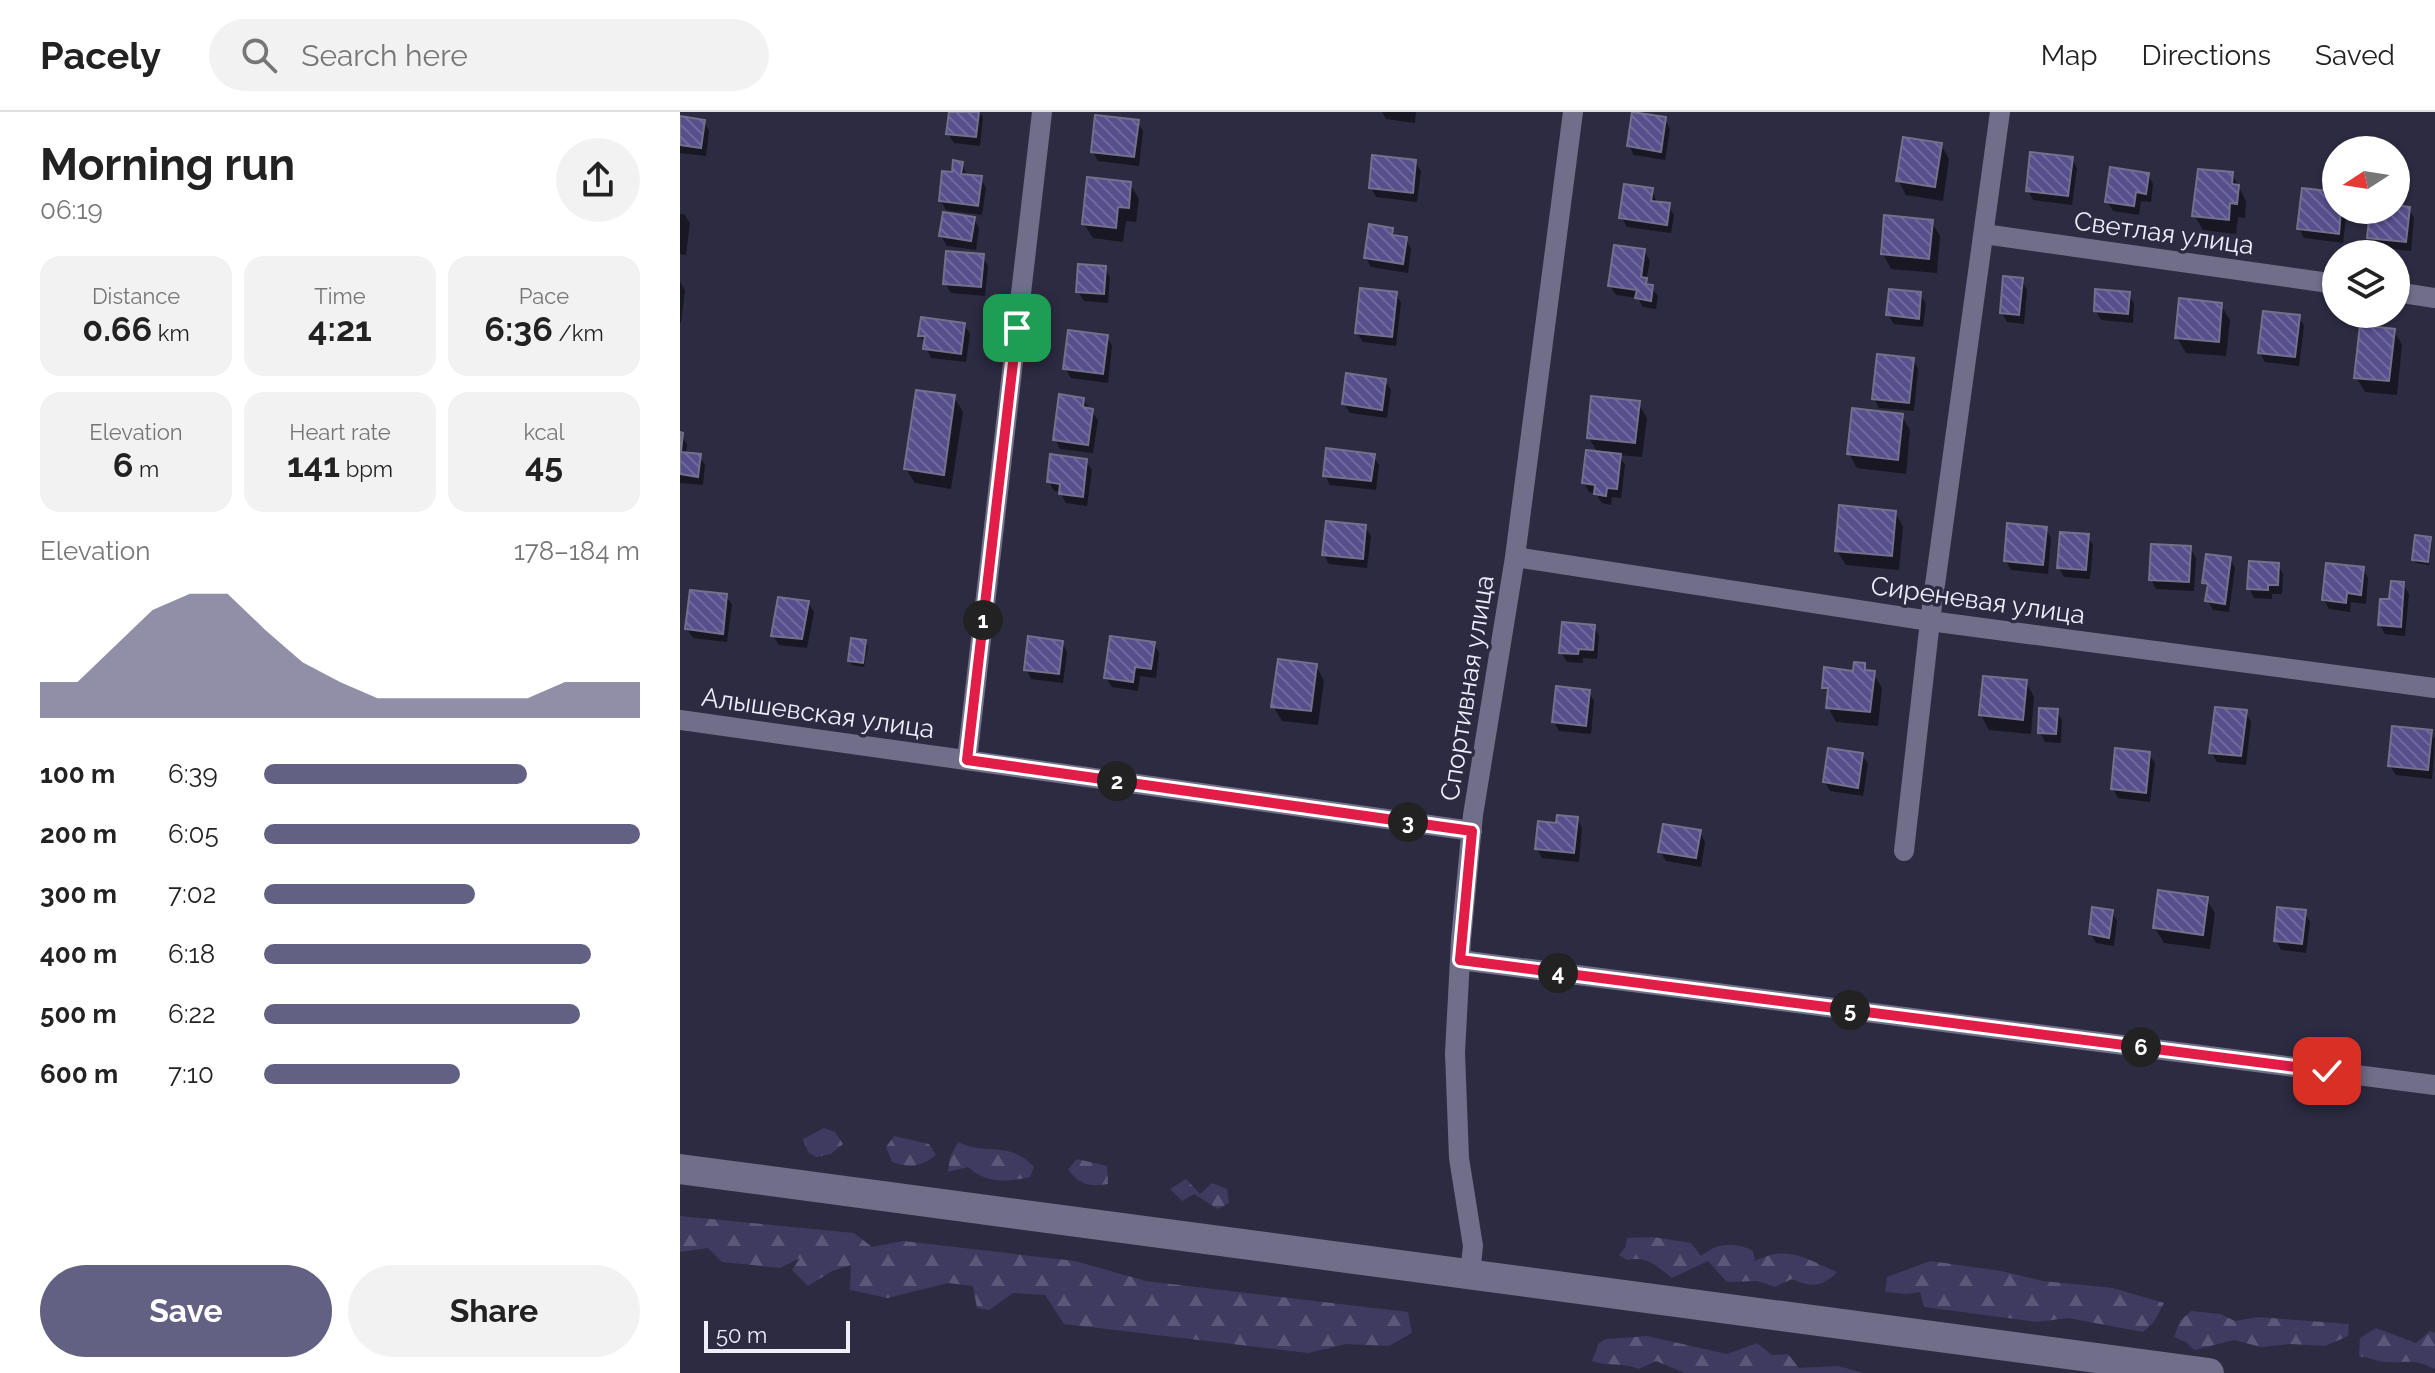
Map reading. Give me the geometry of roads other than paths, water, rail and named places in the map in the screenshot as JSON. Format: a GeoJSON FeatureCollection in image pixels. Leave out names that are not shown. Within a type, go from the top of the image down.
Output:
{"type":"FeatureCollection","features":[{"type":"Feature","properties":{"kind":"main road"},"geometry":{"type":"LineString","coordinates":[[680,1169],[2209,1373]]}},
{"type":"Feature","properties":{"kind":"street"},"geometry":{"type":"LineString","coordinates":[[967,760],[1042,112]]}},
{"type":"Feature","properties":{"kind":"street","name":"Спортивная улица"},"geometry":{"type":"LineString","coordinates":[[1470,1274],[1473,1246],[1459,1158],[1455,1053],[1460,960],[1472,831],[1515,557],[1573,112]]}},
{"type":"Feature","properties":{"kind":"street"},"geometry":{"type":"LineString","coordinates":[[1904,851],[1930,621],[2000,112]]}},
{"type":"Feature","properties":{"kind":"street","name":"Светлая улица"},"geometry":{"type":"LineString","coordinates":[[1984,234],[2322,282]]}},
{"type":"Feature","properties":{"kind":"street"},"geometry":{"type":"LineString","coordinates":[[2410,294],[2435,298]]}},
{"type":"Feature","properties":{"kind":"street","name":"Сиреневая улица"},"geometry":{"type":"LineString","coordinates":[[1515,557],[1930,621],[2435,688]]}},
{"type":"Feature","properties":{"kind":"street","name":"Алышевская улица"},"geometry":{"type":"LineString","coordinates":[[680,720],[1472,831]]}},
{"type":"Feature","properties":{"kind":"street"},"geometry":{"type":"LineString","coordinates":[[1460,960],[2435,1085]]}}]}
